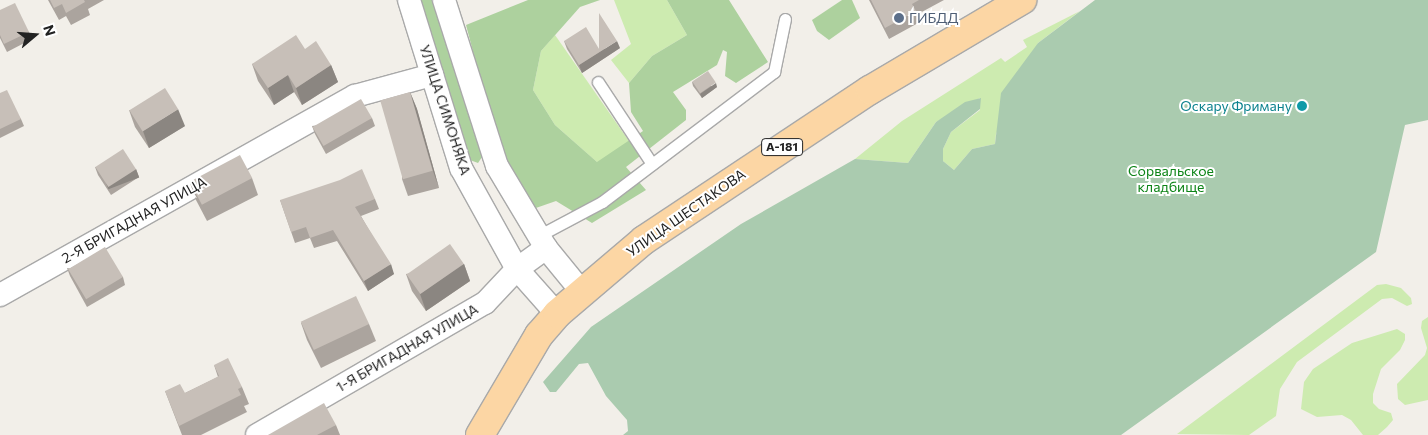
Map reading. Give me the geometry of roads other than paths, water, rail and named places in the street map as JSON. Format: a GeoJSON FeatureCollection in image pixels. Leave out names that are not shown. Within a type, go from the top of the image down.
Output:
{"type":"FeatureCollection","features":[{"type":"Feature","properties":{"kind":"main road","name":"УЛИЦА ШЕСТАКОВА"},"geometry":{"type":"LineString","coordinates":[[480,435],[522,360],[557,314],[644,240],[708,195],[870,90],[1022,0]]}},
{"type":"Feature","properties":{"kind":"street","name":"УЛИЦА СИМОНЯКА"},"geometry":{"type":"LineString","coordinates":[[409,0],[461,168],[517,269],[557,314]]}},
{"type":"Feature","properties":{"kind":"street"},"geometry":{"type":"LineString","coordinates":[[444,0],[497,166],[542,242],[582,292]]}},
{"type":"Feature","properties":{"kind":"street","name":"2-Я БРИГАДНАЯ УЛИЦА"},"geometry":{"type":"LineString","coordinates":[[0,295],[355,96],[432,74]]}},
{"type":"Feature","properties":{"kind":"street","name":"1-Я БРИГАДНАЯ УЛИЦА"},"geometry":{"type":"LineString","coordinates":[[258,435],[485,303],[542,242]]}},
{"type":"Feature","properties":{"kind":"lane"},"geometry":{"type":"LineString","coordinates":[[542,242],[602,202],[774,72],[785,19]]}},
{"type":"Feature","properties":{"kind":"lane"},"geometry":{"type":"LineString","coordinates":[[598,82],[652,164]]}},
{"type":"Feature","properties":{"kind":"place","name":"ГИБДД"},"geometry":{"type":"Point","coordinates":[899,18]}},
{"type":"Feature","properties":{"kind":"place","name":"Оскару Фриману"},"geometry":{"type":"Point","coordinates":[1302,106]}},
{"type":"Feature","properties":{"kind":"park label","name":"Сорвальское кладбище"},"geometry":{"type":"Point","coordinates":[1171,180]}}]}
